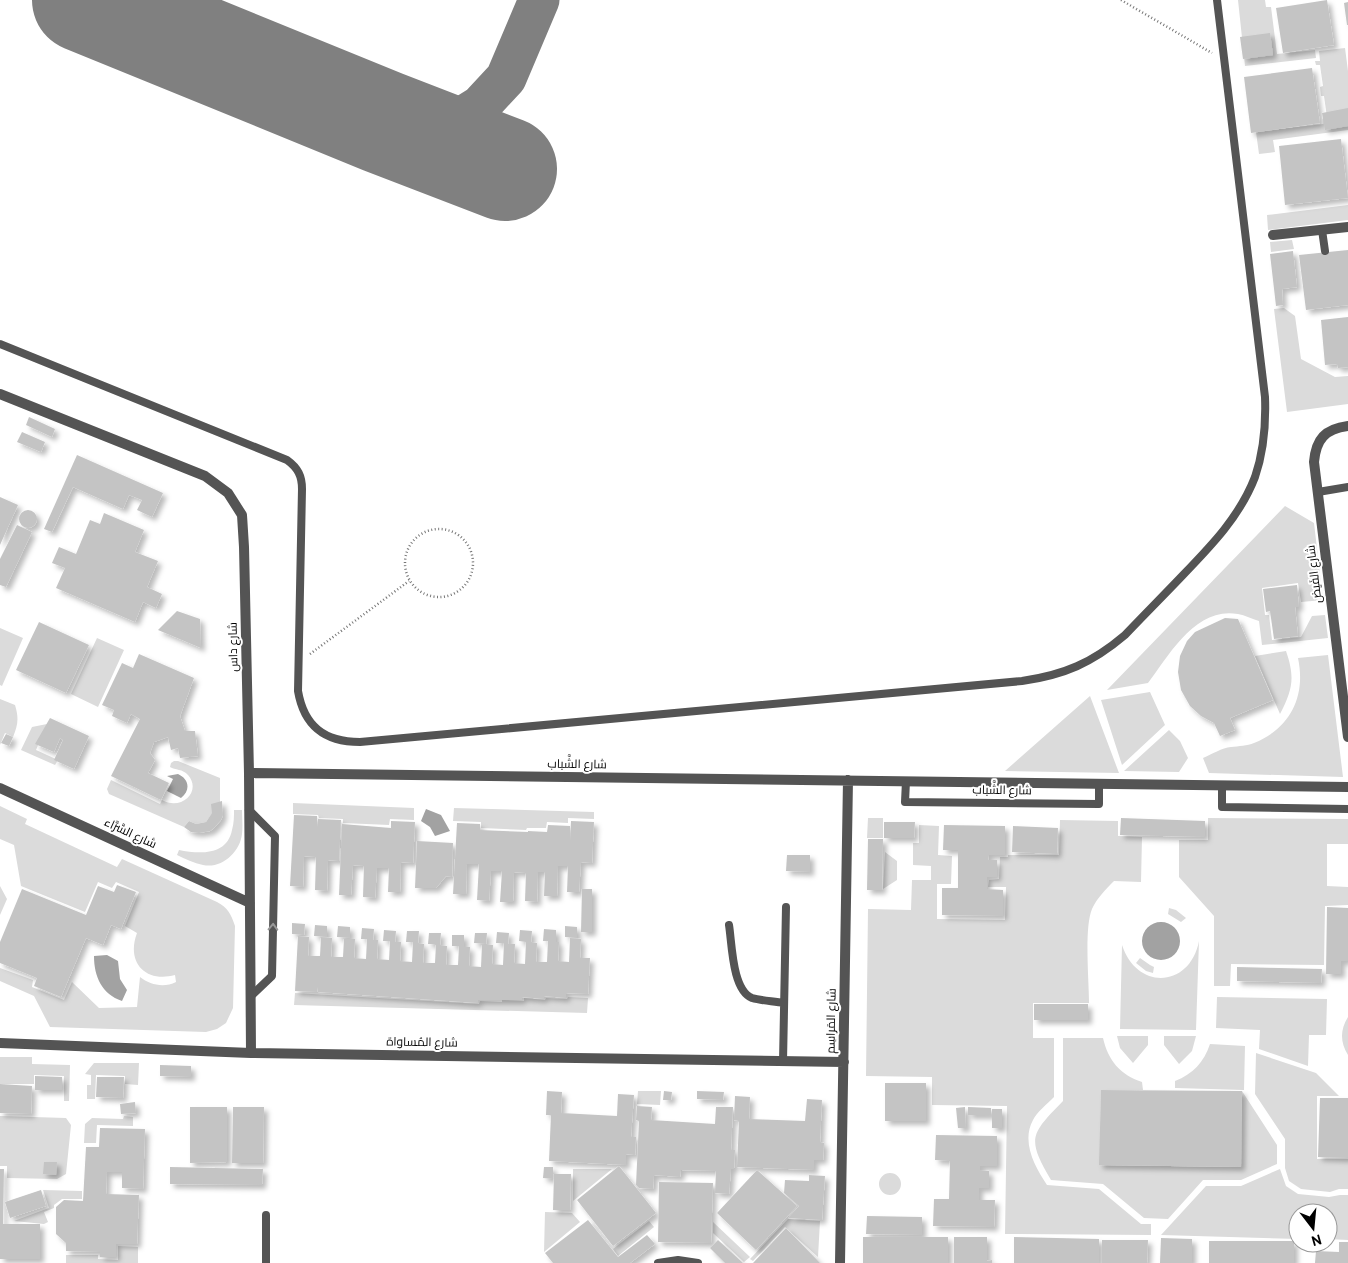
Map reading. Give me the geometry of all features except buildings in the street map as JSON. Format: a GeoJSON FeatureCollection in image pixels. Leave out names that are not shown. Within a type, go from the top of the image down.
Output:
{"type":"FeatureCollection","features":[{"type":"Feature","properties":{"kind":"street"},"geometry":{"type":"LineString","coordinates":[[1273,235],[1348,227]]}},
{"type":"Feature","properties":{"kind":"street","name":"شارع داس"},"geometry":{"type":"LineString","coordinates":[[0,394],[205,476],[228,493],[242,515],[249,773],[251,1053]]}},
{"type":"Feature","properties":{"kind":"street","name":"شارع الفَيض"},"geometry":{"type":"LineString","coordinates":[[1348,426],[1336,428],[1323,436],[1315,448],[1314,462],[1348,737]]}},
{"type":"Feature","properties":{"kind":"street","name":"شارع الشَّباب"},"geometry":{"type":"LineString","coordinates":[[249,773],[1348,787]]}},
{"type":"Feature","properties":{"kind":"street","name":"شارع المَراسِم"},"geometry":{"type":"LineString","coordinates":[[840,1263],[848,780]]}},
{"type":"Feature","properties":{"kind":"street","name":"شارع السَّرَّاء"},"geometry":{"type":"LineString","coordinates":[[0,788],[250,904]]}},
{"type":"Feature","properties":{"kind":"street","name":"شارع المُساواة"},"geometry":{"type":"LineString","coordinates":[[0,1043],[251,1053],[844,1062]]}},
{"type":"Feature","properties":{"kind":"lane"},"geometry":{"type":"LineString","coordinates":[[0,344],[287,460],[294,465],[299,472],[302,489],[298,691],[305,715],[323,734],[334,740],[360,742],[1022,681],[1060,674],[1094,658],[1125,635],[1214,544],[1245,500],[1255,476],[1262,450],[1266,424],[1265,397],[1217,0]]}},
{"type":"Feature","properties":{"kind":"lane"},"geometry":{"type":"LineString","coordinates":[[1322,230],[1325,251]]}},
{"type":"Feature","properties":{"kind":"lane"},"geometry":{"type":"LineString","coordinates":[[1318,492],[1348,487]]}},
{"type":"Feature","properties":{"kind":"lane","name":"شارع الشَّباب"},"geometry":{"type":"LineString","coordinates":[[906,781],[905,802],[1099,804],[1100,784]]}},
{"type":"Feature","properties":{"kind":"lane"},"geometry":{"type":"LineString","coordinates":[[1222,786],[1222,807],[1348,809]]}},
{"type":"Feature","properties":{"kind":"lane"},"geometry":{"type":"LineString","coordinates":[[249,810],[275,836],[272,976],[250,996]]}},
{"type":"Feature","properties":{"kind":"lane"},"geometry":{"type":"LineString","coordinates":[[783,1062],[786,907]]}},
{"type":"Feature","properties":{"kind":"lane"},"geometry":{"type":"LineString","coordinates":[[730,925],[736,975],[741,988],[751,998],[784,1003]]}},
{"type":"Feature","properties":{"kind":"lane"},"geometry":{"type":"LineString","coordinates":[[266,1215],[266,1263]]}},
{"type":"Feature","properties":{"kind":"lane"},"geometry":{"type":"LineString","coordinates":[[658,1263],[678,1260],[698,1263]]}},
{"type":"Feature","properties":{"kind":"path"},"geometry":{"type":"LineString","coordinates":[[1121,0],[1224,60]]}},
{"type":"Feature","properties":{"kind":"path"},"geometry":{"type":"LineString","coordinates":[[443,529],[460,535],[468,544],[473,555],[473,567],[470,579],[462,588],[452,594],[440,597],[417,590],[409,581],[404,570],[404,558],[408,546],[415,537],[425,530],[443,529]]}},
{"type":"Feature","properties":{"kind":"path"},"geometry":{"type":"LineString","coordinates":[[299,663],[409,581]]}},
{"type":"Feature","properties":{"kind":"shaded area"},"geometry":{"type":"Polygon","coordinates":[[[1238,0],[1265,0],[1266,7],[1271,7],[1277,54],[1315,50],[1316,58],[1245,66],[1238,0]]]}},
{"type":"Feature","properties":{"kind":"shaded area"},"geometry":{"type":"Polygon","coordinates":[[[1345,48],[1348,71],[1348,130],[1273,140],[1275,152],[1259,154],[1256,132],[1323,124],[1323,118],[1327,117],[1324,96],[1321,96],[1320,87],[1323,86],[1320,65],[1316,65],[1315,61],[1320,61],[1319,51],[1345,48]]]}},
{"type":"Feature","properties":{"kind":"shaded area"},"geometry":{"type":"Polygon","coordinates":[[[1348,205],[1348,220],[1268,230],[1267,215],[1348,205]]]}},
{"type":"Feature","properties":{"kind":"shaded area"},"geometry":{"type":"Polygon","coordinates":[[[1292,240],[1294,249],[1271,252],[1270,242],[1292,240]]]}},
{"type":"Feature","properties":{"kind":"shaded area"},"geometry":{"type":"Polygon","coordinates":[[[1284,308],[1295,316],[1301,359],[1335,377],[1348,376],[1348,404],[1287,412],[1274,309],[1284,308]]]}},
{"type":"Feature","properties":{"kind":"shaded area"},"geometry":{"type":"Polygon","coordinates":[[[1285,506],[1314,523],[1323,600],[1301,602],[1298,583],[1262,588],[1265,615],[1269,615],[1272,640],[1301,637],[1312,616],[1325,615],[1328,638],[1262,645],[1259,621],[1241,615],[1223,614],[1209,617],[1185,635],[1148,683],[1107,690],[1285,506]]]}},
{"type":"Feature","properties":{"kind":"shaded area"},"geometry":{"type":"Polygon","coordinates":[[[0,628],[23,638],[2,686],[0,685],[0,628]]]}},
{"type":"Feature","properties":{"kind":"shaded area"},"geometry":{"type":"Polygon","coordinates":[[[97,638],[124,650],[98,707],[71,694],[97,638]]]}},
{"type":"Feature","properties":{"kind":"shaded area"},"geometry":{"type":"Polygon","coordinates":[[[1286,651],[1291,668],[1291,683],[1288,697],[1280,714],[1255,656],[1286,651]]]}},
{"type":"Feature","properties":{"kind":"shaded area"},"geometry":{"type":"Polygon","coordinates":[[[1328,655],[1343,777],[1209,773],[1203,758],[1224,749],[1254,743],[1267,737],[1286,720],[1293,709],[1300,685],[1298,658],[1328,655]]]}},
{"type":"Feature","properties":{"kind":"shaded area"},"geometry":{"type":"Polygon","coordinates":[[[1150,692],[1165,725],[1122,765],[1101,700],[1150,692]]]}},
{"type":"Feature","properties":{"kind":"shaded area"},"geometry":{"type":"Polygon","coordinates":[[[1090,696],[1119,773],[1005,771],[1090,696]]]}},
{"type":"Feature","properties":{"kind":"shaded area"},"geometry":{"type":"Polygon","coordinates":[[[0,699],[15,705],[17,725],[13,737],[5,733],[0,745],[0,699]]]}},
{"type":"Feature","properties":{"kind":"shaded area"},"geometry":{"type":"Polygon","coordinates":[[[47,724],[36,750],[58,760],[55,765],[21,750],[32,727],[47,724]]]}},
{"type":"Feature","properties":{"kind":"shaded area"},"geometry":{"type":"Polygon","coordinates":[[[1169,730],[1180,741],[1188,758],[1179,772],[1124,771],[1169,730]]]}},
{"type":"Feature","properties":{"kind":"shaded area"},"geometry":{"type":"Polygon","coordinates":[[[174,761],[220,778],[220,802],[206,822],[196,824],[189,821],[184,827],[109,794],[107,789],[111,780],[160,804],[162,800],[169,803],[183,801],[191,793],[192,781],[186,773],[170,767],[174,761]]]}},
{"type":"Feature","properties":{"kind":"shaded area"},"geometry":{"type":"Polygon","coordinates":[[[178,774],[185,779],[187,785],[186,792],[181,798],[167,791],[173,779],[167,776],[178,774]]]}},
{"type":"Feature","properties":{"kind":"shaded area"},"geometry":{"type":"Polygon","coordinates":[[[293,803],[414,808],[414,820],[390,819],[389,825],[343,823],[343,819],[293,814],[293,803]]]}},
{"type":"Feature","properties":{"kind":"shaded area"},"geometry":{"type":"Polygon","coordinates":[[[0,806],[27,819],[25,824],[117,867],[122,859],[221,904],[230,915],[235,926],[233,1008],[226,1023],[217,1029],[206,1032],[50,1027],[34,996],[0,981],[0,968],[33,980],[32,987],[64,1000],[72,982],[99,1008],[137,1007],[140,977],[157,985],[167,985],[176,982],[175,975],[155,976],[147,973],[136,961],[134,943],[137,933],[125,926],[139,892],[116,882],[112,888],[98,882],[85,912],[21,886],[14,845],[0,839],[0,806]]]}},
{"type":"Feature","properties":{"kind":"shaded area"},"geometry":{"type":"Polygon","coordinates":[[[454,808],[594,812],[594,819],[568,818],[568,823],[547,822],[546,828],[527,828],[526,830],[481,828],[481,822],[453,821],[454,808]]]}},
{"type":"Feature","properties":{"kind":"shaded area"},"geometry":{"type":"Polygon","coordinates":[[[426,809],[441,815],[450,831],[435,836],[430,827],[421,821],[426,809]]]}},
{"type":"Feature","properties":{"kind":"shaded area"},"geometry":{"type":"Polygon","coordinates":[[[234,810],[242,810],[242,834],[238,847],[229,858],[210,866],[196,863],[177,855],[179,850],[203,852],[218,849],[224,845],[232,830],[234,810]]]}},
{"type":"Feature","properties":{"kind":"shaded area"},"geometry":{"type":"Polygon","coordinates":[[[868,818],[883,818],[883,838],[867,838],[868,818]]]}},
{"type":"Feature","properties":{"kind":"shaded area"},"geometry":{"type":"Polygon","coordinates":[[[1208,818],[1348,819],[1348,844],[1327,844],[1327,886],[1348,887],[1348,905],[1325,906],[1324,965],[1231,964],[1230,986],[1214,986],[1214,916],[1179,877],[1179,840],[1208,840],[1208,818]]]}},
{"type":"Feature","properties":{"kind":"shaded area"},"geometry":{"type":"Polygon","coordinates":[[[1060,820],[1118,821],[1118,836],[1142,837],[1141,882],[1114,881],[1099,897],[1092,909],[1088,928],[1089,1003],[1033,1003],[1033,1038],[1054,1038],[1054,1097],[1033,1120],[1028,1137],[1029,1145],[1034,1162],[1047,1185],[1099,1189],[1141,1224],[1151,1224],[1151,1235],[1005,1234],[1007,1106],[932,1105],[932,1077],[866,1076],[868,909],[911,910],[912,880],[931,880],[931,866],[913,865],[913,843],[919,843],[919,825],[939,826],[938,855],[952,856],[951,884],[937,884],[937,919],[1005,920],[1006,887],[988,887],[989,880],[999,879],[1000,857],[1008,857],[1008,855],[1059,855],[1060,820]]]}},
{"type":"Feature","properties":{"kind":"shaded area"},"geometry":{"type":"Polygon","coordinates":[[[885,852],[897,861],[897,880],[883,889],[885,852]]]}},
{"type":"Feature","properties":{"kind":"shaded area"},"geometry":{"type":"Polygon","coordinates":[[[0,886],[7,899],[0,915],[0,886]]]}},
{"type":"Feature","properties":{"kind":"shaded area"},"geometry":{"type":"Polygon","coordinates":[[[1169,908],[1176,910],[1186,918],[1181,922],[1168,914],[1169,908]]]}},
{"type":"Feature","properties":{"kind":"shaded area"},"geometry":{"type":"Polygon","coordinates":[[[1161,922],[1174,928],[1180,941],[1174,954],[1161,960],[1148,954],[1142,941],[1148,928],[1161,922]]]}},
{"type":"Feature","properties":{"kind":"shaded area"},"geometry":{"type":"Polygon","coordinates":[[[1199,941],[1196,1030],[1120,1029],[1122,945],[1129,960],[1139,970],[1151,976],[1163,978],[1175,975],[1185,968],[1194,957],[1199,941]]]}},
{"type":"Feature","properties":{"kind":"shaded area"},"geometry":{"type":"Polygon","coordinates":[[[107,955],[118,961],[120,979],[127,990],[122,1001],[109,994],[100,984],[98,978],[94,956],[107,955]]]}},
{"type":"Feature","properties":{"kind":"shaded area"},"geometry":{"type":"Polygon","coordinates":[[[1140,958],[1154,967],[1153,973],[1146,971],[1136,963],[1140,958]]]}},
{"type":"Feature","properties":{"kind":"shaded area"},"geometry":{"type":"Polygon","coordinates":[[[295,993],[479,1004],[480,1001],[524,1001],[524,998],[545,1000],[546,998],[588,998],[587,1013],[294,1005],[295,993]]]}},
{"type":"Feature","properties":{"kind":"shaded area"},"geometry":{"type":"Polygon","coordinates":[[[1217,997],[1327,999],[1326,1035],[1309,1035],[1308,1066],[1259,1049],[1260,1030],[1216,1028],[1217,997]]]}},
{"type":"Feature","properties":{"kind":"shaded area"},"geometry":{"type":"Polygon","coordinates":[[[1348,1017],[1348,1055],[1342,1036],[1348,1017]]]}},
{"type":"Feature","properties":{"kind":"shaded area"},"geometry":{"type":"Polygon","coordinates":[[[1117,1036],[1148,1036],[1148,1045],[1133,1063],[1120,1048],[1117,1036]]]}},
{"type":"Feature","properties":{"kind":"shaded area"},"geometry":{"type":"Polygon","coordinates":[[[1164,1036],[1196,1036],[1192,1051],[1179,1064],[1164,1045],[1164,1036]]]}},
{"type":"Feature","properties":{"kind":"shaded area"},"geometry":{"type":"Polygon","coordinates":[[[1063,1038],[1103,1038],[1108,1053],[1116,1066],[1127,1075],[1142,1082],[1143,1090],[1101,1090],[1100,1165],[1240,1167],[1242,1091],[1277,1145],[1277,1164],[1241,1180],[1203,1180],[1168,1219],[1144,1218],[1103,1184],[1051,1180],[1035,1145],[1039,1129],[1044,1121],[1063,1101],[1063,1038]]]}},
{"type":"Feature","properties":{"kind":"shaded area"},"geometry":{"type":"Polygon","coordinates":[[[1210,1044],[1245,1046],[1244,1090],[1175,1088],[1175,1081],[1197,1067],[1205,1056],[1210,1044]]]}},
{"type":"Feature","properties":{"kind":"shaded area"},"geometry":{"type":"Polygon","coordinates":[[[1256,1053],[1316,1073],[1339,1096],[1317,1096],[1317,1159],[1348,1159],[1348,1189],[1330,1192],[1301,1189],[1289,1181],[1285,1168],[1285,1139],[1255,1094],[1256,1053]]]}},
{"type":"Feature","properties":{"kind":"shaded area"},"geometry":{"type":"Polygon","coordinates":[[[0,1057],[32,1057],[32,1064],[70,1065],[69,1101],[64,1101],[64,1076],[34,1075],[34,1084],[0,1084],[0,1057]]]}},
{"type":"Feature","properties":{"kind":"shaded area"},"geometry":{"type":"Polygon","coordinates":[[[94,1063],[139,1063],[138,1085],[125,1084],[125,1076],[96,1075],[95,1099],[87,1099],[87,1085],[91,1085],[91,1075],[85,1074],[94,1063]]]}},
{"type":"Feature","properties":{"kind":"shaded area"},"geometry":{"type":"Polygon","coordinates":[[[638,1091],[661,1091],[660,1105],[637,1104],[638,1091]]]}},
{"type":"Feature","properties":{"kind":"shaded area"},"geometry":{"type":"Polygon","coordinates":[[[0,1116],[66,1118],[71,1125],[66,1174],[57,1179],[7,1178],[7,1166],[0,1166],[0,1116]]]}},
{"type":"Feature","properties":{"kind":"shaded area"},"geometry":{"type":"Polygon","coordinates":[[[124,1116],[133,1117],[133,1126],[97,1125],[96,1143],[84,1143],[85,1124],[92,1118],[123,1119],[124,1116]]]}},
{"type":"Feature","properties":{"kind":"shaded area"},"geometry":{"type":"Polygon","coordinates":[[[573,1169],[612,1169],[573,1201],[573,1169]]]}},
{"type":"Feature","properties":{"kind":"shaded area"},"geometry":{"type":"Polygon","coordinates":[[[1280,1169],[1286,1186],[1298,1194],[1329,1197],[1348,1195],[1348,1240],[1338,1240],[1338,1203],[1288,1203],[1288,1239],[1161,1235],[1206,1186],[1241,1186],[1280,1169]]]}},
{"type":"Feature","properties":{"kind":"shaded area"},"geometry":{"type":"Polygon","coordinates":[[[890,1173],[898,1176],[901,1184],[898,1192],[890,1195],[882,1192],[879,1184],[882,1176],[890,1173]]]}},
{"type":"Feature","properties":{"kind":"shaded area"},"geometry":{"type":"Polygon","coordinates":[[[43,1190],[82,1191],[82,1199],[62,1199],[54,1205],[54,1208],[44,1212],[48,1222],[44,1224],[14,1221],[49,1208],[43,1190]]]}},
{"type":"Feature","properties":{"kind":"shaded area"},"geometry":{"type":"Polygon","coordinates":[[[545,1212],[572,1213],[580,1222],[544,1252],[545,1212]]]}},
{"type":"Feature","properties":{"kind":"shaded area"},"geometry":{"type":"Polygon","coordinates":[[[788,1219],[820,1221],[818,1257],[785,1227],[753,1261],[750,1259],[788,1219]]]}},
{"type":"Feature","properties":{"kind":"shaded area"},"geometry":{"type":"Polygon","coordinates":[[[649,1221],[654,1227],[618,1256],[613,1249],[649,1221]]]}},
{"type":"Feature","properties":{"kind":"shaded area"},"geometry":{"type":"Polygon","coordinates":[[[713,1222],[750,1257],[744,1262],[713,1233],[713,1222]]]}},
{"type":"Feature","properties":{"kind":"shaded area"},"geometry":{"type":"Polygon","coordinates":[[[118,1246],[138,1247],[138,1263],[66,1263],[66,1255],[98,1255],[98,1259],[118,1260],[118,1246]]]}},
{"type":"Feature","properties":{"kind":"taxiway"},"geometry":{"type":"LineString","coordinates":[[383,122],[424,125],[447,122],[464,116],[480,106],[506,78],[539,0]]}},
{"type":"Feature","properties":{"kind":"runway"},"geometry":{"type":"LineString","coordinates":[[84,0],[383,122],[505,169]]}}]}
